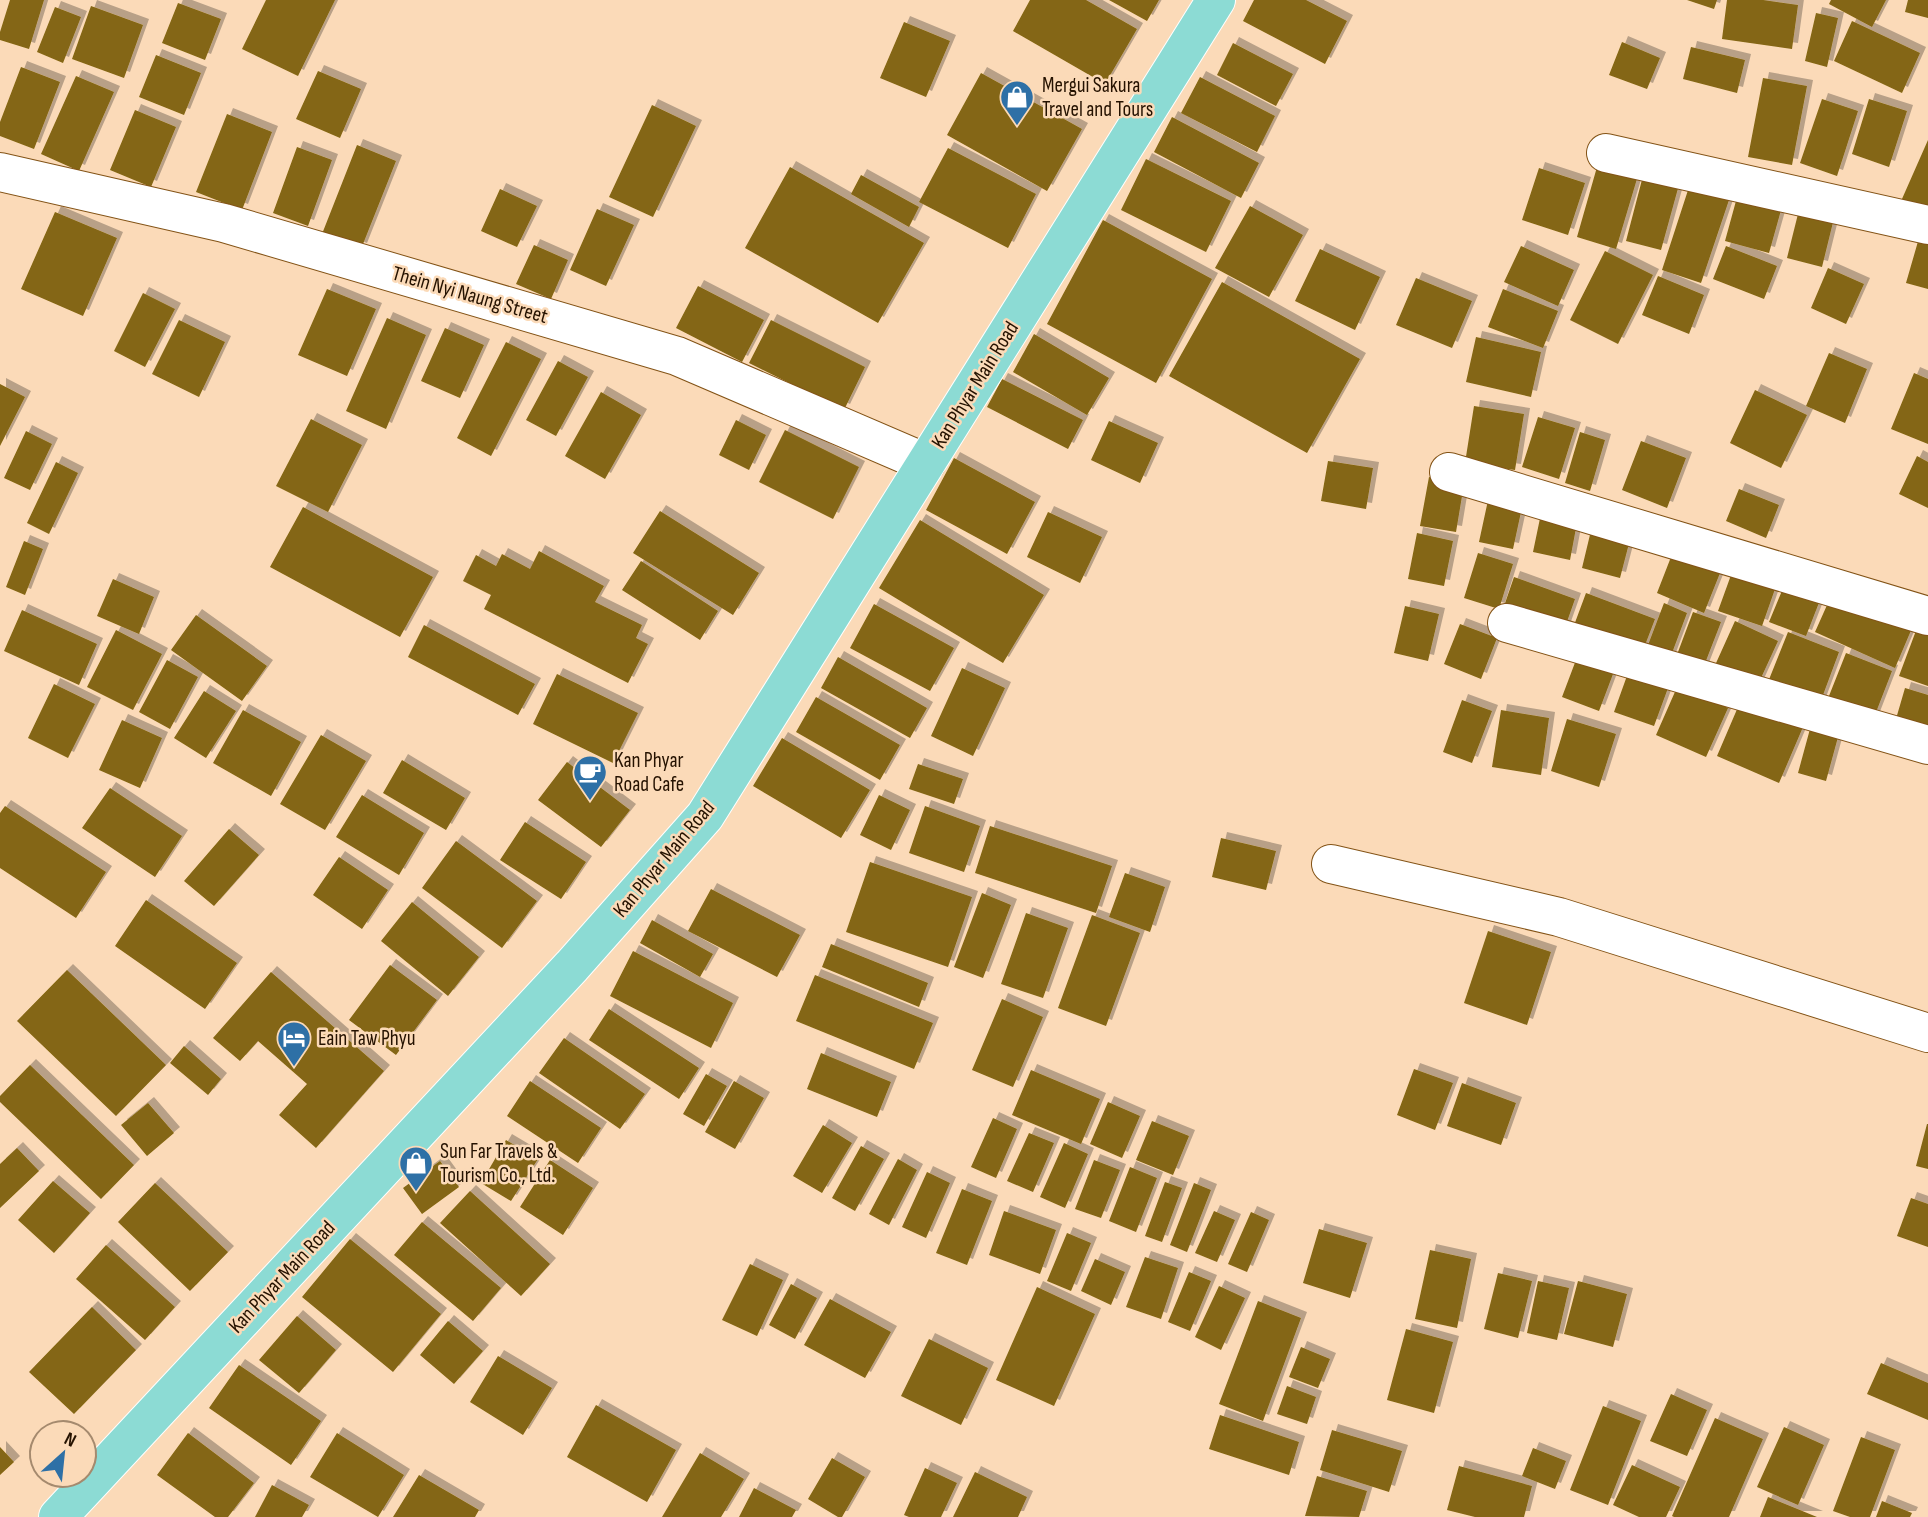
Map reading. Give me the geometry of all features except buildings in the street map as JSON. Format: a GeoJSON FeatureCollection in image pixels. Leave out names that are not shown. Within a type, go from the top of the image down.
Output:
{"type":"FeatureCollection","features":[{"type":"Feature","properties":{"kind":"main road","name":"Kan Phyar Main Road"},"geometry":{"type":"LineString","coordinates":[[58,1517],[572,966],[705,816],[1216,0]]}},
{"type":"Feature","properties":{"kind":"street"},"geometry":{"type":"LineString","coordinates":[[1606,153],[1928,225]]}},
{"type":"Feature","properties":{"kind":"street","name":"Thein Nyi Naung Street"},"geometry":{"type":"LineString","coordinates":[[0,172],[224,223],[677,356],[926,463]]}},
{"type":"Feature","properties":{"kind":"street"},"geometry":{"type":"LineString","coordinates":[[1449,472],[1928,616]]}},
{"type":"Feature","properties":{"kind":"street"},"geometry":{"type":"LineString","coordinates":[[1507,622],[1928,745]]}},
{"type":"Feature","properties":{"kind":"street"},"geometry":{"type":"LineString","coordinates":[[1331,864],[1559,917],[1928,1033]]}},
{"type":"Feature","properties":{"kind":"place","name":"Mergui Sakura Travel and Tours"},"geometry":{"type":"Point","coordinates":[1017,127]}},
{"type":"Feature","properties":{"kind":"place","name":"Kan Phyar Road Cafe"},"geometry":{"type":"Point","coordinates":[590,802]}},
{"type":"Feature","properties":{"kind":"place","name":"Eain Taw Phyu"},"geometry":{"type":"Point","coordinates":[294,1068]}},
{"type":"Feature","properties":{"kind":"place","name":"Sun Far Travels & Tourism Co., Ltd."},"geometry":{"type":"Point","coordinates":[416,1193]}}]}
